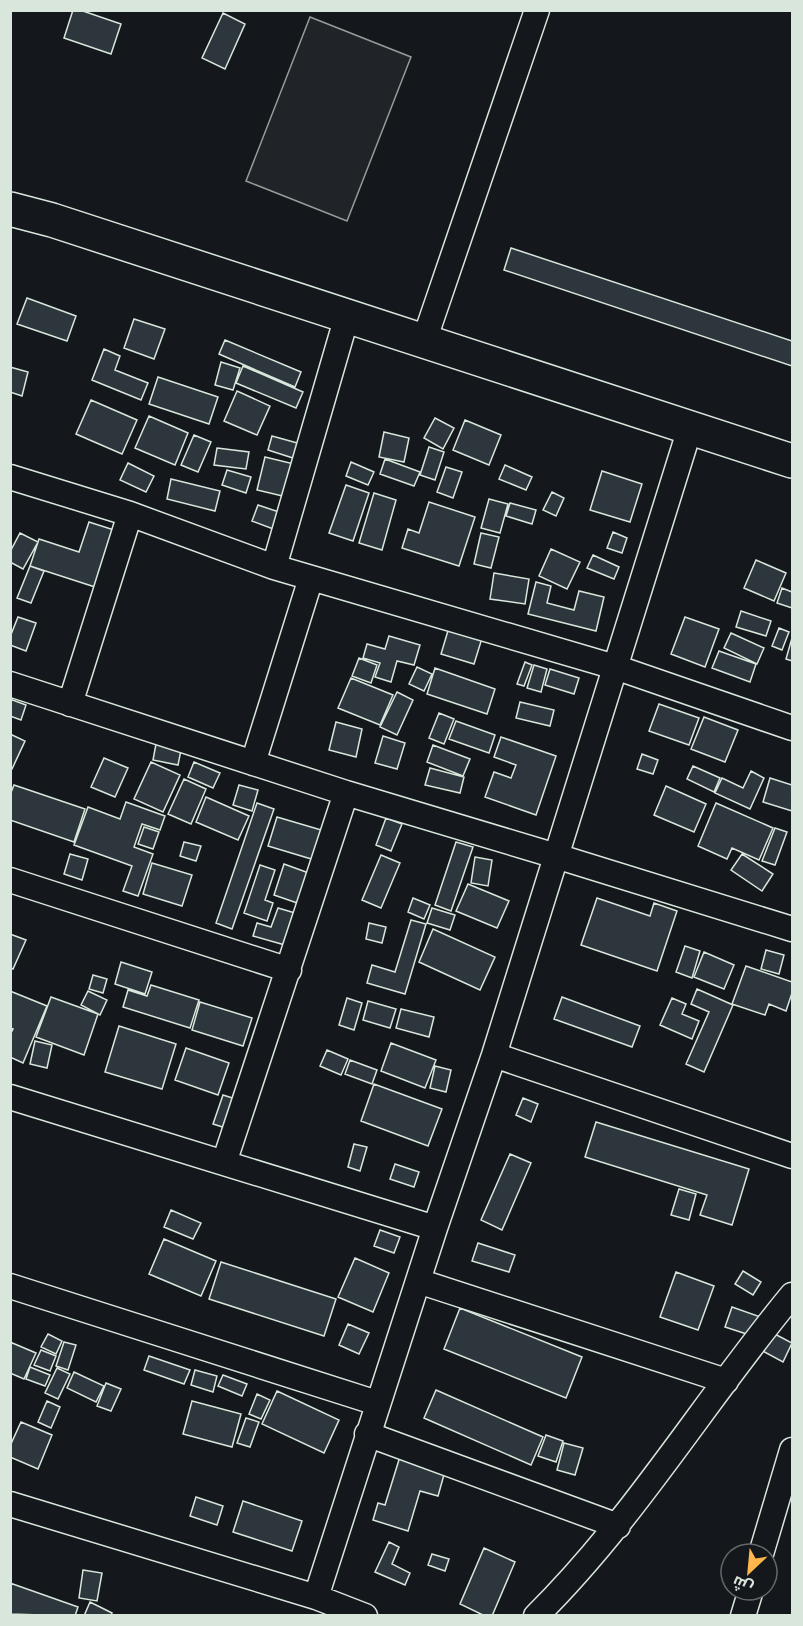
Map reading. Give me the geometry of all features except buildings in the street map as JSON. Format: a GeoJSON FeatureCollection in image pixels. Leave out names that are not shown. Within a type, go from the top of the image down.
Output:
{"type":"FeatureCollection","features":[{"type":"Feature","properties":{"kind":"street"},"geometry":{"type":"LineString","coordinates":[[424,341],[537,10]]}},
{"type":"Feature","properties":{"kind":"street"},"geometry":{"type":"LineString","coordinates":[[10,209],[52,220],[792,461]]}},
{"type":"Feature","properties":{"kind":"street"},"geometry":{"type":"LineString","coordinates":[[274,567],[346,316]]}},
{"type":"Feature","properties":{"kind":"street"},"geometry":{"type":"LineString","coordinates":[[316,1597],[377,1403],[494,1055],[690,428]]}},
{"type":"Feature","properties":{"kind":"street"},"geometry":{"type":"LineString","coordinates":[[10,477],[130,514],[274,567],[615,667],[792,728]]}},
{"type":"Feature","properties":{"kind":"street"},"geometry":{"type":"LineString","coordinates":[[70,704],[130,514]]}},
{"type":"Feature","properties":{"kind":"street"},"geometry":{"type":"LineString","coordinates":[[253,763],[311,578]]}},
{"type":"Feature","properties":{"kind":"street"},"geometry":{"type":"LineString","coordinates":[[10,684],[346,793],[792,929]]}},
{"type":"Feature","properties":{"kind":"street"},"geometry":{"type":"LineString","coordinates":[[224,1163],[346,793]]}},
{"type":"Feature","properties":{"kind":"street"},"geometry":{"type":"LineString","coordinates":[[10,880],[288,970]]}},
{"type":"Feature","properties":{"kind":"street"},"geometry":{"type":"LineString","coordinates":[[494,1055],[792,1156]]}},
{"type":"Feature","properties":{"kind":"street"},"geometry":{"type":"LineString","coordinates":[[10,1097],[435,1228]]}},
{"type":"Feature","properties":{"kind":"street"},"geometry":{"type":"LineString","coordinates":[[418,1281],[726,1382]]}},
{"type":"Feature","properties":{"kind":"street"},"geometry":{"type":"LineString","coordinates":[[10,1286],[377,1403]]}},
{"type":"Feature","properties":{"kind":"street"},"geometry":{"type":"LineString","coordinates":[[536,1616],[618,1526],[726,1382],[789,1304]]}},
{"type":"Feature","properties":{"kind":"street"},"geometry":{"type":"LineString","coordinates":[[367,1434],[618,1526]]}},
{"type":"Feature","properties":{"kind":"street"},"geometry":{"type":"LineString","coordinates":[[765,1542],[792,1450]]}},
{"type":"Feature","properties":{"kind":"street"},"geometry":{"type":"LineString","coordinates":[[10,1504],[316,1597],[365,1616]]}},
{"type":"Feature","properties":{"kind":"shaded area"},"geometry":{"type":"Polygon","coordinates":[[[310,17],[411,57],[347,221],[246,181],[310,17]]]}}]}
